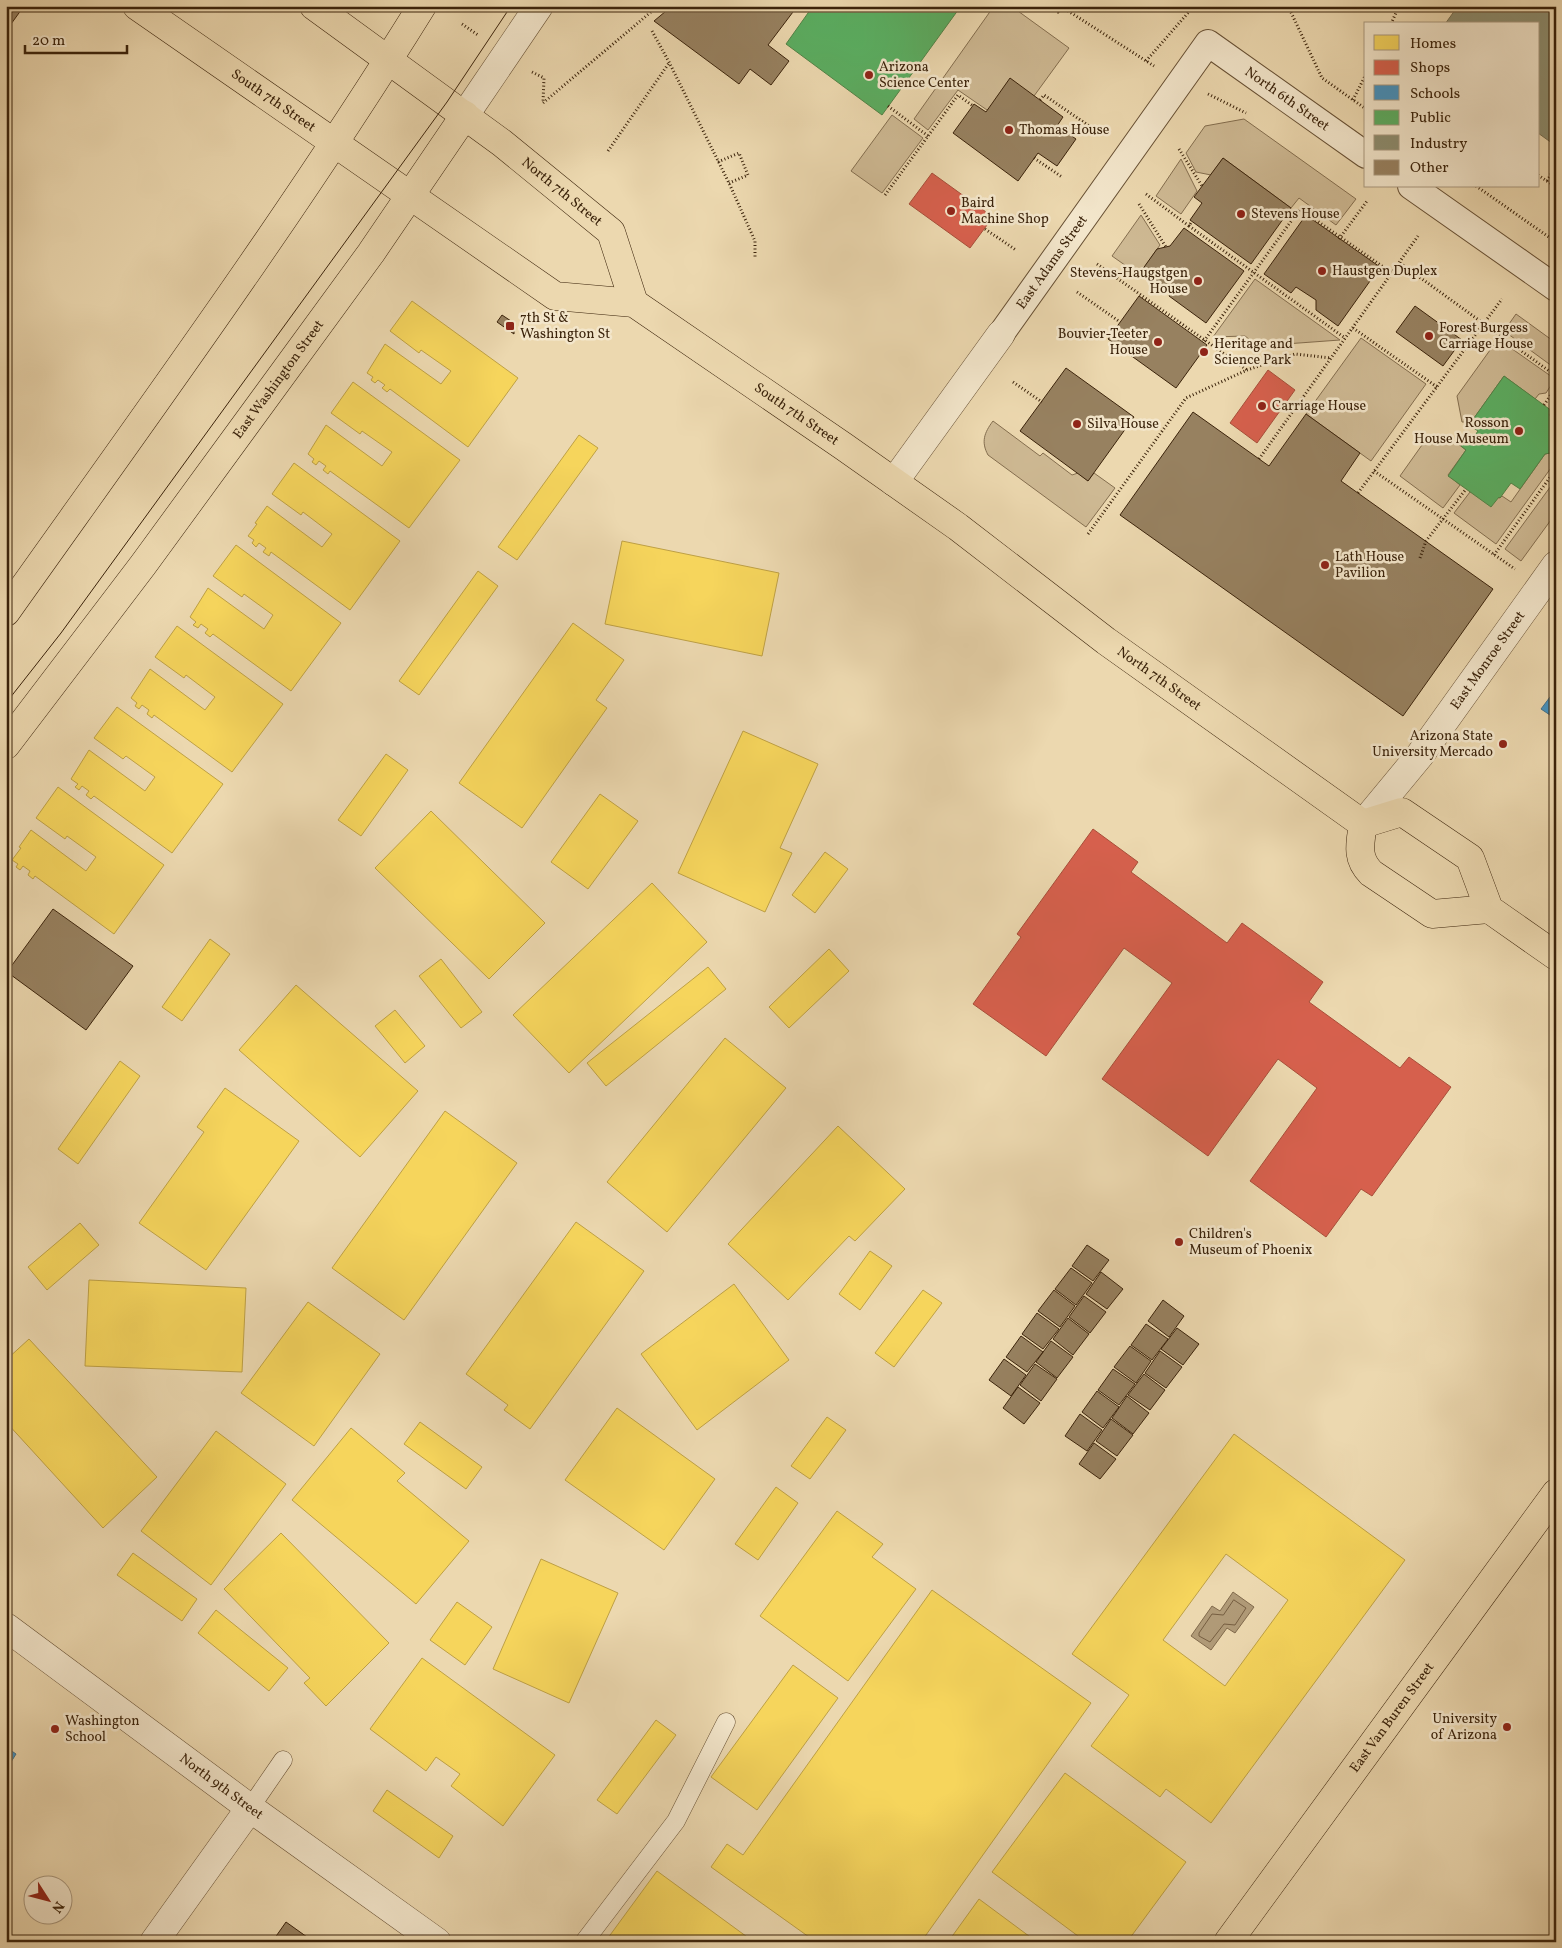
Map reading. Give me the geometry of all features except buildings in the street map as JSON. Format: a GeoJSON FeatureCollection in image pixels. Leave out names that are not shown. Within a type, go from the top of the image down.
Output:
{"type":"FeatureCollection","features":[{"type":"Feature","properties":{"kind":"main road","name":"South 7th Street"},"geometry":{"type":"LineString","coordinates":[[137,6],[286,111],[335,142],[410,195]]}},
{"type":"Feature","properties":{"kind":"main road"},"geometry":{"type":"LineString","coordinates":[[314,6],[465,115]]}},
{"type":"Feature","properties":{"kind":"main road"},"geometry":{"type":"LineString","coordinates":[[6,612],[156,402],[335,142],[422,6]]}},
{"type":"Feature","properties":{"kind":"main road","name":"East Washington Street"},"geometry":{"type":"LineString","coordinates":[[6,745],[143,565],[371,253],[465,115]]}},
{"type":"Feature","properties":{"kind":"main road","name":"North 7th Street"},"geometry":{"type":"LineString","coordinates":[[465,115],[611,232],[634,303]]}},
{"type":"Feature","properties":{"kind":"main road"},"geometry":{"type":"LineString","coordinates":[[410,195],[555,296],[634,303]]}},
{"type":"Feature","properties":{"kind":"main road","name":"South 7th Street"},"geometry":{"type":"LineString","coordinates":[[634,303],[958,528]]}},
{"type":"Feature","properties":{"kind":"main road","name":"North 7th Street"},"geometry":{"type":"LineString","coordinates":[[958,528],[1106,641],[1363,824]]}},
{"type":"Feature","properties":{"kind":"main road"},"geometry":{"type":"LineString","coordinates":[[1489,909],[1432,914],[1424,909],[1371,873],[1363,865],[1360,847],[1363,824],[1402,812],[1470,858],[1489,909],[1556,956]]}},
{"type":"Feature","properties":{"kind":"main road","name":"East Van Buren Street"},"geometry":{"type":"LineString","coordinates":[[1228,1942],[1556,1493]]}},
{"type":"Feature","properties":{"kind":"street","name":"East Washington Street"},"geometry":{"type":"LineString","coordinates":[[465,115],[539,6]]}},
{"type":"Feature","properties":{"kind":"street","name":"North 6th Street"},"geometry":{"type":"LineString","coordinates":[[1208,43],[1364,153]]}},
{"type":"Feature","properties":{"kind":"street","name":"East Adams Street"},"geometry":{"type":"LineString","coordinates":[[894,482],[1208,43]]}},
{"type":"Feature","properties":{"kind":"street"},"geometry":{"type":"LineString","coordinates":[[1414,188],[1556,288]]}},
{"type":"Feature","properties":{"kind":"street","name":"East Monroe Street"},"geometry":{"type":"LineString","coordinates":[[1363,824],[1420,754],[1556,565]]}},
{"type":"Feature","properties":{"kind":"street","name":"North 9th Street"},"geometry":{"type":"LineString","coordinates":[[6,1627],[250,1808],[437,1942]]}},
{"type":"Feature","properties":{"kind":"street"},"geometry":{"type":"LineString","coordinates":[[154,1942],[250,1808]]}},
{"type":"Feature","properties":{"kind":"lane"},"geometry":{"type":"LineString","coordinates":[[584,1942],[676,1821],[726,1722]]}},
{"type":"Feature","properties":{"kind":"lane"},"geometry":{"type":"LineString","coordinates":[[250,1808],[283,1760]]}},
{"type":"Feature","properties":{"kind":"path"},"geometry":{"type":"LineString","coordinates":[[544,78],[543,103],[658,6]]}},
{"type":"Feature","properties":{"kind":"path"},"geometry":{"type":"LineString","coordinates":[[1049,6],[1058,12],[1062,7],[1146,61],[1194,6]]}},
{"type":"Feature","properties":{"kind":"path"},"geometry":{"type":"LineString","coordinates":[[1288,6],[1322,78],[1364,108]]}},
{"type":"Feature","properties":{"kind":"path"},"geometry":{"type":"LineString","coordinates":[[1391,22],[1399,6]]}},
{"type":"Feature","properties":{"kind":"path"},"geometry":{"type":"LineString","coordinates":[[462,24],[478,35]]}},
{"type":"Feature","properties":{"kind":"path"},"geometry":{"type":"LineString","coordinates":[[652,31],[729,183],[755,241],[755,258]]}},
{"type":"Feature","properties":{"kind":"path"},"geometry":{"type":"LineString","coordinates":[[608,151],[669,62]]}},
{"type":"Feature","properties":{"kind":"path"},"geometry":{"type":"LineString","coordinates":[[1353,100],[1364,78]]}},
{"type":"Feature","properties":{"kind":"path"},"geometry":{"type":"LineString","coordinates":[[885,195],[958,95],[973,106]]}},
{"type":"Feature","properties":{"kind":"path"},"geometry":{"type":"LineString","coordinates":[[1040,100],[1044,96],[1095,130]]}},
{"type":"Feature","properties":{"kind":"path"},"geometry":{"type":"LineString","coordinates":[[888,106],[928,136]]}},
{"type":"Feature","properties":{"kind":"path"},"geometry":{"type":"LineString","coordinates":[[1178,149],[1202,186]]}},
{"type":"Feature","properties":{"kind":"path"},"geometry":{"type":"LineString","coordinates":[[718,162],[739,153],[748,175],[729,183]]}},
{"type":"Feature","properties":{"kind":"path"},"geometry":{"type":"LineString","coordinates":[[1034,158],[1062,177]]}},
{"type":"Feature","properties":{"kind":"path"},"geometry":{"type":"LineString","coordinates":[[1547,181],[1556,166]]}},
{"type":"Feature","properties":{"kind":"path"},"geometry":{"type":"LineString","coordinates":[[1540,176],[1556,187]]}},
{"type":"Feature","properties":{"kind":"path"},"geometry":{"type":"LineString","coordinates":[[1479,188],[1556,242]]}},
{"type":"Feature","properties":{"kind":"path"},"geometry":{"type":"LineString","coordinates":[[1146,194],[1345,338]]}},
{"type":"Feature","properties":{"kind":"path"},"geometry":{"type":"LineString","coordinates":[[1340,238],[1367,201]]}},
{"type":"Feature","properties":{"kind":"path"},"geometry":{"type":"LineString","coordinates":[[1139,204],[1166,247]]}},
{"type":"Feature","properties":{"kind":"path"},"geometry":{"type":"LineString","coordinates":[[1204,341],[1300,210],[1392,273]]}},
{"type":"Feature","properties":{"kind":"path"},"geometry":{"type":"LineString","coordinates":[[1189,226],[1192,221]]}},
{"type":"Feature","properties":{"kind":"path"},"geometry":{"type":"LineString","coordinates":[[984,229],[1016,250]]}},
{"type":"Feature","properties":{"kind":"path"},"geometry":{"type":"LineString","coordinates":[[1259,459],[1418,236]]}},
{"type":"Feature","properties":{"kind":"path"},"geometry":{"type":"LineString","coordinates":[[1400,263],[1556,376]]}},
{"type":"Feature","properties":{"kind":"path"},"geometry":{"type":"LineString","coordinates":[[1097,264],[1247,370]]}},
{"type":"Feature","properties":{"kind":"path"},"geometry":{"type":"LineString","coordinates":[[1077,292],[1120,322]]}},
{"type":"Feature","properties":{"kind":"path"},"geometry":{"type":"LineString","coordinates":[[1358,493],[1502,299]]}},
{"type":"Feature","properties":{"kind":"path"},"geometry":{"type":"LineString","coordinates":[[1353,328],[1437,388]]}},
{"type":"Feature","properties":{"kind":"path"},"geometry":{"type":"LineString","coordinates":[[1088,534],[1186,398],[1247,370],[1295,354],[1331,358]]}},
{"type":"Feature","properties":{"kind":"path"},"geometry":{"type":"LineString","coordinates":[[1013,382],[1042,402]]}},
{"type":"Feature","properties":{"kind":"path"},"geometry":{"type":"LineString","coordinates":[[1544,405],[1556,387]]}},
{"type":"Feature","properties":{"kind":"path"},"geometry":{"type":"LineString","coordinates":[[1494,555],[1556,469]]}},
{"type":"Feature","properties":{"kind":"path"},"geometry":{"type":"LineString","coordinates":[[1374,471],[1518,572]]}},
{"type":"Feature","properties":{"kind":"path"},"geometry":{"type":"LineString","coordinates":[[1420,558],[1426,541],[1466,489]]}},
{"type":"Feature","properties":{"kind":"shaded area"},"geometry":{"type":"Polygon","coordinates":[[[994,6],[1011,6],[1069,48],[1034,96],[987,110],[958,90],[928,130],[914,119],[994,6]]]}},
{"type":"Feature","properties":{"kind":"shaded area"},"geometry":{"type":"Polygon","coordinates":[[[892,115],[923,138],[882,193],[851,171],[892,115]]]}},
{"type":"Feature","properties":{"kind":"shaded area"},"geometry":{"type":"Polygon","coordinates":[[[1244,119],[1356,199],[1336,225],[1299,198],[1291,208],[1223,158],[1211,175],[1196,172],[1186,153],[1205,126],[1244,119]]]}},
{"type":"Feature","properties":{"kind":"shaded area"},"geometry":{"type":"Polygon","coordinates":[[[1181,159],[1197,191],[1181,214],[1156,196],[1181,159]]]}},
{"type":"Feature","properties":{"kind":"shaded area"},"geometry":{"type":"Polygon","coordinates":[[[1141,215],[1160,245],[1139,275],[1112,256],[1141,215]]]}},
{"type":"Feature","properties":{"kind":"shaded area"},"geometry":{"type":"Polygon","coordinates":[[[1255,279],[1340,340],[1258,346],[1245,336],[1213,337],[1255,279]]]}},
{"type":"Feature","properties":{"kind":"shaded area"},"geometry":{"type":"Polygon","coordinates":[[[1516,314],[1556,343],[1556,369],[1504,331],[1516,314]]]}},
{"type":"Feature","properties":{"kind":"shaded area"},"geometry":{"type":"Polygon","coordinates":[[[1361,338],[1426,384],[1371,461],[1306,414],[1361,338]]]}},
{"type":"Feature","properties":{"kind":"shaded area"},"geometry":{"type":"Polygon","coordinates":[[[1498,339],[1555,379],[1546,393],[1539,394],[1535,399],[1504,376],[1469,425],[1462,422],[1457,396],[1498,339]]]}},
{"type":"Feature","properties":{"kind":"shaded area"},"geometry":{"type":"Polygon","coordinates":[[[993,421],[1040,456],[1043,453],[1072,475],[1078,473],[1088,481],[1094,473],[1115,488],[1086,527],[988,455],[984,438],[993,421]]]}},
{"type":"Feature","properties":{"kind":"shaded area"},"geometry":{"type":"Polygon","coordinates":[[[1454,441],[1466,450],[1448,475],[1460,485],[1443,508],[1400,476],[1422,445],[1454,441]]]}},
{"type":"Feature","properties":{"kind":"shaded area"},"geometry":{"type":"Polygon","coordinates":[[[1556,446],[1556,461],[1496,544],[1454,513],[1470,492],[1500,498],[1502,496],[1511,502],[1545,454],[1550,453],[1556,446]]]}},
{"type":"Feature","properties":{"kind":"shaded area"},"geometry":{"type":"Polygon","coordinates":[[[1556,479],[1556,513],[1521,561],[1505,549],[1556,479]]]}},
{"type":"Feature","properties":{"kind":"water"},"geometry":{"type":"Polygon","coordinates":[[[1233,1592],[1254,1607],[1235,1633],[1227,1628],[1211,1650],[1191,1636],[1212,1606],[1220,1611],[1233,1592]]]}},
{"type":"Feature","properties":{"kind":"tram line"},"geometry":{"type":"LineString","coordinates":[[6,703],[61,633],[447,102],[511,6]]}},
{"type":"Feature","properties":{"kind":"place","name":"Arizona Science Center"},"geometry":{"type":"Point","coordinates":[869,75]}},
{"type":"Feature","properties":{"kind":"place","name":"Thomas House"},"geometry":{"type":"Point","coordinates":[1009,130]}},
{"type":"Feature","properties":{"kind":"place","name":"Baird Machine Shop"},"geometry":{"type":"Point","coordinates":[951,211]}},
{"type":"Feature","properties":{"kind":"place","name":"Stevens House"},"geometry":{"type":"Point","coordinates":[1241,214]}},
{"type":"Feature","properties":{"kind":"place","name":"Haustgen Duplex"},"geometry":{"type":"Point","coordinates":[1322,271]}},
{"type":"Feature","properties":{"kind":"place","name":"Stevens-Haugstgen House"},"geometry":{"type":"Point","coordinates":[1198,281]}},
{"type":"Feature","properties":{"kind":"place","name":"7th St & Washington St"},"geometry":{"type":"Point","coordinates":[510,326]}},
{"type":"Feature","properties":{"kind":"place","name":"Forest Burgess Carriage House"},"geometry":{"type":"Point","coordinates":[1429,336]}},
{"type":"Feature","properties":{"kind":"place","name":"Bouvier-Teeter House"},"geometry":{"type":"Point","coordinates":[1158,342]}},
{"type":"Feature","properties":{"kind":"place","name":"Heritage and Science Park"},"geometry":{"type":"Point","coordinates":[1204,352]}},
{"type":"Feature","properties":{"kind":"place","name":"Carriage House"},"geometry":{"type":"Point","coordinates":[1262,406]}},
{"type":"Feature","properties":{"kind":"place","name":"Silva House"},"geometry":{"type":"Point","coordinates":[1077,424]}},
{"type":"Feature","properties":{"kind":"place","name":"Rosson House Museum"},"geometry":{"type":"Point","coordinates":[1519,431]}},
{"type":"Feature","properties":{"kind":"place","name":"Lath House Pavilion"},"geometry":{"type":"Point","coordinates":[1325,565]}},
{"type":"Feature","properties":{"kind":"place","name":"Arizona State University Mercado"},"geometry":{"type":"Point","coordinates":[1503,744]}},
{"type":"Feature","properties":{"kind":"place","name":"Children's Museum of Phoenix"},"geometry":{"type":"Point","coordinates":[1179,1242]}},
{"type":"Feature","properties":{"kind":"place","name":"University of Arizona"},"geometry":{"type":"Point","coordinates":[1507,1727]}},
{"type":"Feature","properties":{"kind":"place","name":"Washington School"},"geometry":{"type":"Point","coordinates":[55,1729]}}]}
